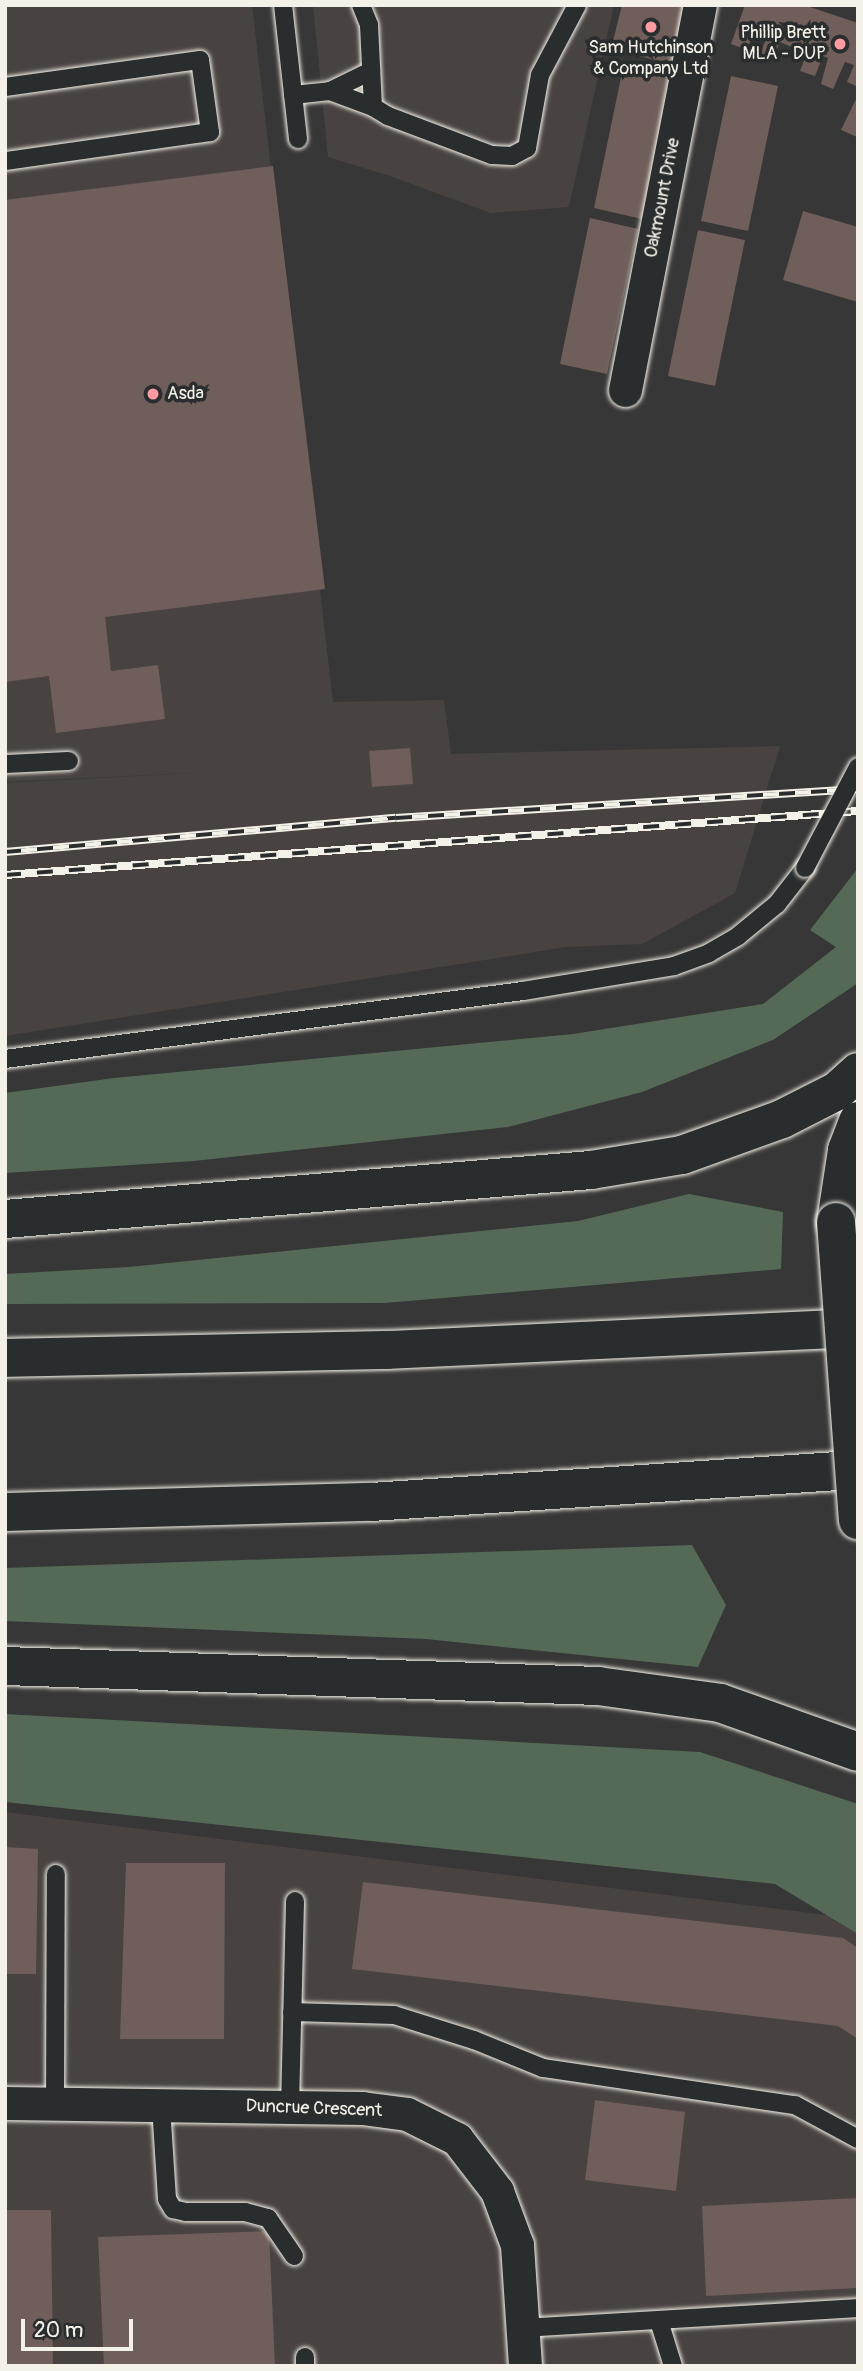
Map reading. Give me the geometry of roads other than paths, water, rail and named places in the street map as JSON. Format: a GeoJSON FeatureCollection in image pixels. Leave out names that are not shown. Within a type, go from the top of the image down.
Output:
{"type":"FeatureCollection","features":[{"type":"Feature","properties":{"kind":"main road"},"geometry":{"type":"LineString","coordinates":[[5,1219],[591,1170],[682,1155],[782,1119],[837,1091],[858,1072]]}},
{"type":"Feature","properties":{"kind":"main road"},"geometry":{"type":"LineString","coordinates":[[858,1121],[847,1150],[836,1222],[858,1520]]}},
{"type":"Feature","properties":{"kind":"main road"},"geometry":{"type":"LineString","coordinates":[[5,1358],[388,1350],[858,1328]]}},
{"type":"Feature","properties":{"kind":"main road"},"geometry":{"type":"LineString","coordinates":[[5,1512],[371,1502],[858,1470]]}},
{"type":"Feature","properties":{"kind":"main road"},"geometry":{"type":"LineString","coordinates":[[5,1666],[598,1686],[720,1703],[858,1752]]}},
{"type":"Feature","properties":{"kind":"street","name":"Oakmount Drive"},"geometry":{"type":"LineString","coordinates":[[625,390],[700,5]]}},
{"type":"Feature","properties":{"kind":"street","name":"Duncrue Crescent"},"geometry":{"type":"LineString","coordinates":[[5,2103],[362,2108],[407,2114],[457,2139],[497,2191],[517,2245],[525,2366]]}},
{"type":"Feature","properties":{"kind":"lane"},"geometry":{"type":"LineString","coordinates":[[283,5],[298,139]]}},
{"type":"Feature","properties":{"kind":"lane"},"geometry":{"type":"LineString","coordinates":[[361,5],[369,24],[373,107]]}},
{"type":"Feature","properties":{"kind":"lane"},"geometry":{"type":"LineString","coordinates":[[330,92],[492,155],[512,156],[527,148],[540,75],[577,5]]}},
{"type":"Feature","properties":{"kind":"lane"},"geometry":{"type":"LineString","coordinates":[[5,87],[200,60],[210,132],[5,160]]}},
{"type":"Feature","properties":{"kind":"lane"},"geometry":{"type":"LineString","coordinates":[[293,95],[330,92],[371,71]]}},
{"type":"Feature","properties":{"kind":"lane"},"geometry":{"type":"LineString","coordinates":[[5,764],[69,761]]}},
{"type":"Feature","properties":{"kind":"lane"},"geometry":{"type":"LineString","coordinates":[[5,1059],[523,991],[674,966],[709,953],[738,936],[778,904],[805,868],[858,766]]}},
{"type":"Feature","properties":{"kind":"lane"},"geometry":{"type":"LineString","coordinates":[[55,2104],[56,1874]]}},
{"type":"Feature","properties":{"kind":"lane"},"geometry":{"type":"LineString","coordinates":[[290,2107],[295,1901]]}},
{"type":"Feature","properties":{"kind":"lane"},"geometry":{"type":"LineString","coordinates":[[292,2012],[394,2015],[474,2040],[543,2068],[795,2105],[858,2139]]}},
{"type":"Feature","properties":{"kind":"lane"},"geometry":{"type":"LineString","coordinates":[[161,2106],[167,2199],[173,2209],[186,2213],[245,2212],[268,2218],[294,2256]]}},
{"type":"Feature","properties":{"kind":"lane"},"geometry":{"type":"LineString","coordinates":[[523,2328],[858,2308]]}},
{"type":"Feature","properties":{"kind":"lane"},"geometry":{"type":"LineString","coordinates":[[659,2321],[673,2366]]}},
{"type":"Feature","properties":{"kind":"railway"},"geometry":{"type":"LineString","coordinates":[[5,852],[396,818],[858,789]]}},
{"type":"Feature","properties":{"kind":"railway"},"geometry":{"type":"LineString","coordinates":[[5,875],[858,811]]}},
{"type":"Feature","properties":{"kind":"place","name":"Sam Hutchinson & Company Ltd"},"geometry":{"type":"Point","coordinates":[651,27]}},
{"type":"Feature","properties":{"kind":"place","name":"Phillip Brett MLA - DUP"},"geometry":{"type":"Point","coordinates":[840,44]}},
{"type":"Feature","properties":{"kind":"place","name":"Asda"},"geometry":{"type":"Point","coordinates":[153,394]}}]}
